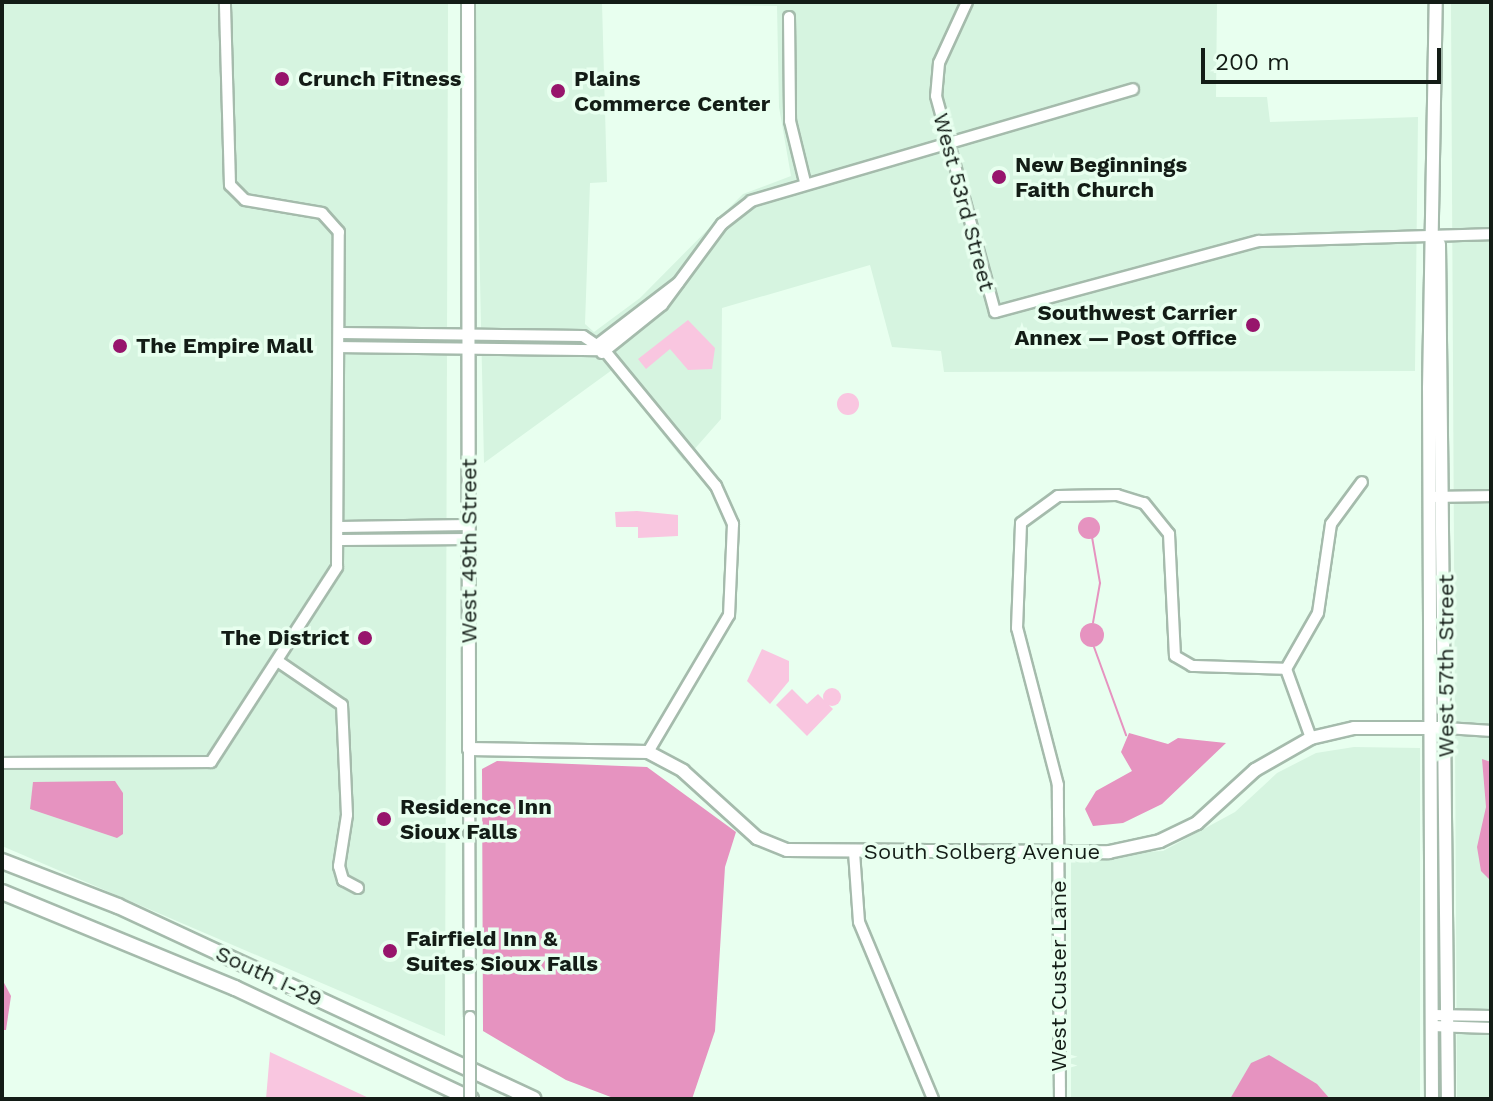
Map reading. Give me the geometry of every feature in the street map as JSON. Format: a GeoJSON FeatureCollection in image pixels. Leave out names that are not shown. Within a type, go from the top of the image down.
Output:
{"type":"FeatureCollection","features":[{"type":"Feature","properties":{"kind":"highway","name":"South I-29"},"geometry":{"type":"LineString","coordinates":[[2,861],[118,906],[533,1099]]}},
{"type":"Feature","properties":{"kind":"highway","name":"South I-29"},"geometry":{"type":"LineString","coordinates":[[2,892],[235,988],[471,1099]]}},
{"type":"Feature","properties":{"kind":"main road","name":"West 49th Street"},"geometry":{"type":"LineString","coordinates":[[468,2],[469,749]]}},
{"type":"Feature","properties":{"kind":"main road","name":"West 57th Street"},"geometry":{"type":"LineString","coordinates":[[1432,1099],[1429,497],[1436,233],[1436,2]]}},
{"type":"Feature","properties":{"kind":"main road","name":"West 57th Street"},"geometry":{"type":"LineString","coordinates":[[1436,233],[1444,284],[1448,1099]]}},
{"type":"Feature","properties":{"kind":"main road","name":"South Solberg Avenue"},"geometry":{"type":"LineString","coordinates":[[469,749],[648,752],[683,771],[764,842],[854,852],[1058,853],[1160,841],[1197,823],[1255,770],[1311,738],[1354,728],[1447,728]]}},
{"type":"Feature","properties":{"kind":"street"},"geometry":{"type":"LineString","coordinates":[[2,763],[211,762],[279,662],[337,567],[340,540],[340,333],[334,225],[307,207],[245,200],[227,179],[225,2]]}},
{"type":"Feature","properties":{"kind":"street","name":"West 53rd Street"},"geometry":{"type":"LineString","coordinates":[[967,2],[939,63],[936,96],[945,142],[995,312],[1259,241],[1436,233]]}},
{"type":"Feature","properties":{"kind":"street"},"geometry":{"type":"LineString","coordinates":[[789,17],[790,121],[805,182]]}},
{"type":"Feature","properties":{"kind":"street"},"geometry":{"type":"LineString","coordinates":[[601,351],[679,282],[731,215],[805,182],[1133,89]]}},
{"type":"Feature","properties":{"kind":"street"},"geometry":{"type":"LineString","coordinates":[[1436,233],[1491,234]]}},
{"type":"Feature","properties":{"kind":"street"},"geometry":{"type":"LineString","coordinates":[[340,333],[469,340]]}},
{"type":"Feature","properties":{"kind":"street"},"geometry":{"type":"LineString","coordinates":[[340,347],[567,333],[601,351],[716,486],[733,524],[726,623],[648,752]]}},
{"type":"Feature","properties":{"kind":"street"},"geometry":{"type":"LineString","coordinates":[[1311,738],[1286,669],[1318,613],[1331,524],[1362,482]]}},
{"type":"Feature","properties":{"kind":"street","name":"West Custer Lane"},"geometry":{"type":"LineString","coordinates":[[1060,1099],[1055,767],[1016,610],[1016,541],[1034,508],[1064,496],[1117,495],[1144,503],[1169,534],[1175,656],[1198,667],[1286,669]]}},
{"type":"Feature","properties":{"kind":"street"},"geometry":{"type":"LineString","coordinates":[[1429,497],[1491,496]]}},
{"type":"Feature","properties":{"kind":"street"},"geometry":{"type":"LineString","coordinates":[[340,527],[470,532]]}},
{"type":"Feature","properties":{"kind":"street"},"geometry":{"type":"LineString","coordinates":[[340,540],[470,532]]}},
{"type":"Feature","properties":{"kind":"street"},"geometry":{"type":"LineString","coordinates":[[279,662],[342,705],[347,815],[339,866],[343,880],[358,888]]}},
{"type":"Feature","properties":{"kind":"street","name":"South Solberg Avenue"},"geometry":{"type":"LineString","coordinates":[[1447,728],[1491,731]]}},
{"type":"Feature","properties":{"kind":"street","name":"West 49th Street"},"geometry":{"type":"LineString","coordinates":[[469,749],[471,1099]]}},
{"type":"Feature","properties":{"kind":"street"},"geometry":{"type":"LineString","coordinates":[[854,852],[859,922],[933,1099]]}},
{"type":"Feature","properties":{"kind":"street"},"geometry":{"type":"LineString","coordinates":[[1432,1021],[1491,1016]]}},
{"type":"Feature","properties":{"kind":"street"},"geometry":{"type":"LineString","coordinates":[[1448,1021],[1491,1028]]}},
{"type":"Feature","properties":{"kind":"shaded area"},"geometry":{"type":"Polygon","coordinates":[[[2,2],[448,2],[445,1036],[2,846],[2,2]]]}},
{"type":"Feature","properties":{"kind":"shaded area"},"geometry":{"type":"Polygon","coordinates":[[[474,2],[1217,2],[1216,97],[1267,97],[1270,122],[1418,117],[1415,371],[944,372],[941,351],[892,347],[870,265],[722,308],[721,419],[684,461],[612,370],[484,463],[474,2]],[[602,3],[607,182],[590,183],[585,324],[594,332],[640,298],[743,194],[791,176],[779,107],[777,6],[602,3]]]}},
{"type":"Feature","properties":{"kind":"shaded area"},"geometry":{"type":"Polygon","coordinates":[[[1451,2],[1491,2],[1491,1099],[1457,1099],[1451,2]]]}},
{"type":"Feature","properties":{"kind":"shaded area"},"geometry":{"type":"Polygon","coordinates":[[[688,320],[715,348],[712,369],[688,370],[670,349],[646,369],[638,359],[688,320]]]}},
{"type":"Feature","properties":{"kind":"shaded area"},"geometry":{"type":"Polygon","coordinates":[[[848,393],[856,396],[859,404],[856,412],[848,415],[840,412],[837,404],[840,396],[848,393]]]}},
{"type":"Feature","properties":{"kind":"shaded area"},"geometry":{"type":"Polygon","coordinates":[[[615,512],[678,515],[678,536],[638,538],[638,527],[616,527],[615,512]]]}},
{"type":"Feature","properties":{"kind":"shaded area"},"geometry":{"type":"Polygon","coordinates":[[[1089,517],[1100,528],[1089,539],[1078,528],[1089,517]]]}},
{"type":"Feature","properties":{"kind":"shaded area"},"geometry":{"type":"Polygon","coordinates":[[[1092,623],[1101,626],[1104,635],[1101,644],[1092,647],[1083,644],[1080,635],[1083,626],[1092,623]]]}},
{"type":"Feature","properties":{"kind":"shaded area"},"geometry":{"type":"Polygon","coordinates":[[[762,649],[789,661],[789,681],[770,704],[747,681],[762,649]]]}},
{"type":"Feature","properties":{"kind":"shaded area"},"geometry":{"type":"Polygon","coordinates":[[[828,688],[836,688],[841,697],[839,704],[828,706],[823,701],[823,693],[828,688]]]}},
{"type":"Feature","properties":{"kind":"shaded area"},"geometry":{"type":"Polygon","coordinates":[[[792,689],[807,704],[818,694],[833,709],[807,736],[776,705],[792,689]]]}},
{"type":"Feature","properties":{"kind":"shaded area"},"geometry":{"type":"Polygon","coordinates":[[[1129,733],[1168,744],[1178,738],[1226,743],[1162,804],[1123,823],[1093,826],[1085,809],[1096,791],[1132,771],[1121,752],[1129,733]]]}},
{"type":"Feature","properties":{"kind":"shaded area"},"geometry":{"type":"Polygon","coordinates":[[[1354,747],[1420,748],[1420,1099],[1071,1099],[1071,856],[1163,851],[1235,812],[1277,773],[1316,753],[1354,747]]]}},
{"type":"Feature","properties":{"kind":"shaded area"},"geometry":{"type":"Polygon","coordinates":[[[1482,759],[1491,762],[1491,881],[1481,871],[1477,847],[1486,807],[1482,759]]]}},
{"type":"Feature","properties":{"kind":"shaded area"},"geometry":{"type":"Polygon","coordinates":[[[497,761],[647,767],[736,832],[725,867],[715,1031],[692,1099],[616,1099],[566,1080],[483,1031],[482,769],[497,761]]]}},
{"type":"Feature","properties":{"kind":"shaded area"},"geometry":{"type":"Polygon","coordinates":[[[115,781],[123,793],[123,834],[117,838],[30,809],[33,782],[115,781]]]}},
{"type":"Feature","properties":{"kind":"shaded area"},"geometry":{"type":"Polygon","coordinates":[[[2,979],[11,996],[6,1030],[2,1030],[2,979]]]}},
{"type":"Feature","properties":{"kind":"shaded area"},"geometry":{"type":"Polygon","coordinates":[[[270,1052],[371,1099],[266,1099],[270,1052]]]}},
{"type":"Feature","properties":{"kind":"shaded area"},"geometry":{"type":"Polygon","coordinates":[[[1269,1055],[1317,1084],[1330,1099],[1230,1099],[1251,1063],[1269,1055]]]}},
{"type":"Feature","properties":{"kind":"waterway"},"geometry":{"type":"LineString","coordinates":[[1092,537],[1100,583],[1093,622]]}},
{"type":"Feature","properties":{"kind":"waterway"},"geometry":{"type":"LineString","coordinates":[[1094,647],[1126,735]]}},
{"type":"Feature","properties":{"kind":"place","name":"Crunch Fitness"},"geometry":{"type":"Point","coordinates":[282,79]}},
{"type":"Feature","properties":{"kind":"place","name":"Plains Commerce Center"},"geometry":{"type":"Point","coordinates":[558,91]}},
{"type":"Feature","properties":{"kind":"place","name":"New Beginnings Faith Church"},"geometry":{"type":"Point","coordinates":[999,177]}},
{"type":"Feature","properties":{"kind":"place","name":"Southwest Carrier Annex — Post Office"},"geometry":{"type":"Point","coordinates":[1253,325]}},
{"type":"Feature","properties":{"kind":"place","name":"The Empire Mall"},"geometry":{"type":"Point","coordinates":[120,346]}},
{"type":"Feature","properties":{"kind":"place","name":"The District"},"geometry":{"type":"Point","coordinates":[365,638]}},
{"type":"Feature","properties":{"kind":"place","name":"Residence Inn Sioux Falls"},"geometry":{"type":"Point","coordinates":[384,819]}},
{"type":"Feature","properties":{"kind":"place","name":"Fairfield Inn & Suites Sioux Falls"},"geometry":{"type":"Point","coordinates":[390,951]}}]}
